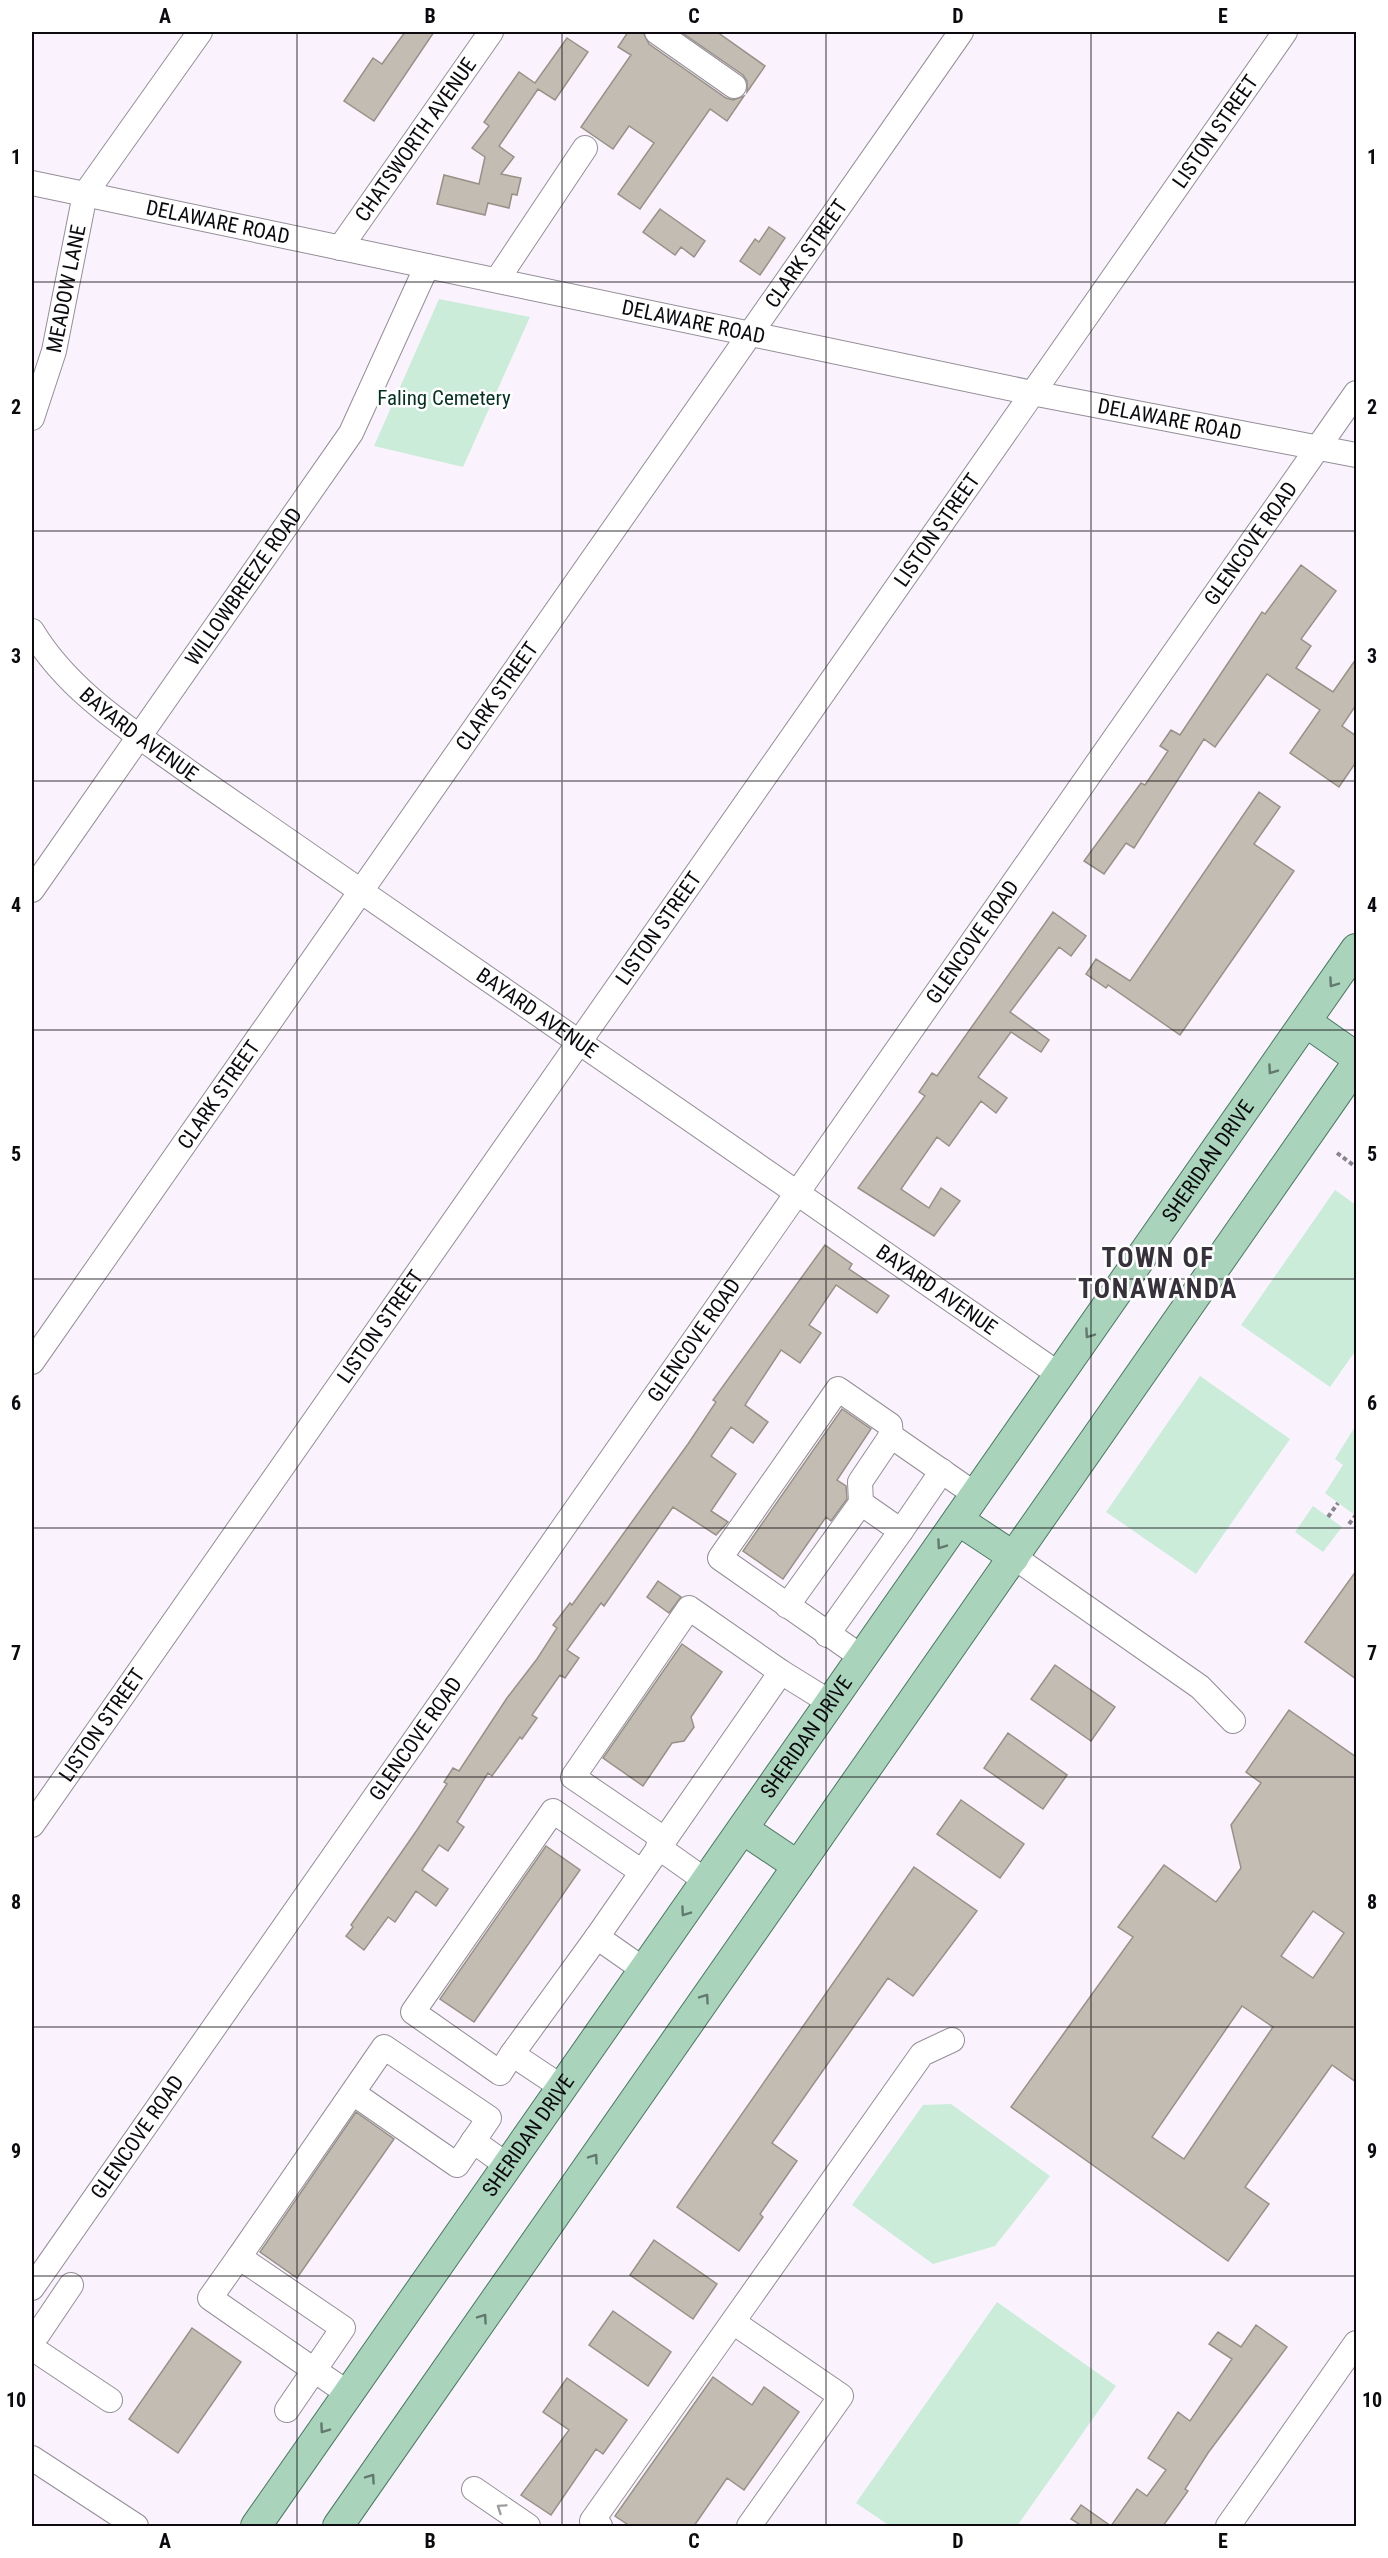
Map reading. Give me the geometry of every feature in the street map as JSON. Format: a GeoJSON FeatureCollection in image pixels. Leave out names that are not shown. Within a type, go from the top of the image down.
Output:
{"type":"FeatureCollection","features":[{"type":"Feature","properties":{"kind":"main road","name":"SHERIDAN DRIVE"},"geometry":{"type":"LineString","coordinates":[[256,2526],[1356,949]]}},
{"type":"Feature","properties":{"kind":"main road"},"geometry":{"type":"LineString","coordinates":[[1305,1022],[1356,1057]]}},
{"type":"Feature","properties":{"kind":"main road"},"geometry":{"type":"LineString","coordinates":[[338,2526],[1356,1065]]}},
{"type":"Feature","properties":{"kind":"main road"},"geometry":{"type":"LineString","coordinates":[[958,1521],[1014,1557]]}},
{"type":"Feature","properties":{"kind":"main road"},"geometry":{"type":"LineString","coordinates":[[743,1829],[798,1866]]}},
{"type":"Feature","properties":{"kind":"street"},"geometry":{"type":"LineString","coordinates":[[85,194],[200,32]]}},
{"type":"Feature","properties":{"kind":"street","name":"CHATSWORTH AVENUE"},"geometry":{"type":"LineString","coordinates":[[340,248],[491,32]]}},
{"type":"Feature","properties":{"kind":"street"},"geometry":{"type":"LineString","coordinates":[[657,32],[734,86]]}},
{"type":"Feature","properties":{"kind":"street","name":"CLARK STREET"},"geometry":{"type":"LineString","coordinates":[[32,1362],[961,32]]}},
{"type":"Feature","properties":{"kind":"street","name":"LISTON STREET"},"geometry":{"type":"LineString","coordinates":[[32,1825],[1285,32]]}},
{"type":"Feature","properties":{"kind":"street"},"geometry":{"type":"LineString","coordinates":[[496,280],[585,148]]}},
{"type":"Feature","properties":{"kind":"street","name":"DELAWARE ROAD"},"geometry":{"type":"LineString","coordinates":[[32,183],[1032,393],[1356,455]]}},
{"type":"Feature","properties":{"kind":"street","name":"MEADOW LANE"},"geometry":{"type":"LineString","coordinates":[[32,418],[54,351],[85,194]]}},
{"type":"Feature","properties":{"kind":"street","name":"WILLOWBREEZE ROAD"},"geometry":{"type":"LineString","coordinates":[[32,890],[351,433],[427,266]]}},
{"type":"Feature","properties":{"kind":"street","name":"GLENCOVE ROAD"},"geometry":{"type":"LineString","coordinates":[[32,2288],[1356,393]]}},
{"type":"Feature","properties":{"kind":"street","name":"BAYARD AVENUE"},"geometry":{"type":"LineString","coordinates":[[32,631],[66,676],[94,704],[1060,1375]]}},
{"type":"Feature","properties":{"kind":"street"},"geometry":{"type":"LineString","coordinates":[[787,1606],[861,1503],[860,1482],[891,1436],[890,1425],[838,1389],[720,1558],[827,1635],[863,1658]]}},
{"type":"Feature","properties":{"kind":"street"},"geometry":{"type":"LineString","coordinates":[[891,1436],[976,1495]]}},
{"type":"Feature","properties":{"kind":"street"},"geometry":{"type":"LineString","coordinates":[[827,1635],[942,1471]]}},
{"type":"Feature","properties":{"kind":"street"},"geometry":{"type":"LineString","coordinates":[[861,1503],[900,1531]]}},
{"type":"Feature","properties":{"kind":"street"},"geometry":{"type":"LineString","coordinates":[[1014,1557],[1200,1687],[1233,1721]]}},
{"type":"Feature","properties":{"kind":"street"},"geometry":{"type":"LineString","coordinates":[[706,1881],[661,1843],[573,1777],[689,1608],[781,1672],[831,1703]]}},
{"type":"Feature","properties":{"kind":"street"},"geometry":{"type":"LineString","coordinates":[[642,1872],[553,1811],[413,2012],[500,2073],[597,1937],[781,1672]]}},
{"type":"Feature","properties":{"kind":"street"},"geometry":{"type":"LineString","coordinates":[[597,1937],[644,1971]]}},
{"type":"Feature","properties":{"kind":"street"},"geometry":{"type":"LineString","coordinates":[[600,2526],[592,2521],[922,2054],[952,2040]]}},
{"type":"Feature","properties":{"kind":"street"},"geometry":{"type":"LineString","coordinates":[[349,2394],[210,2298],[384,2046],[489,2118],[456,2165],[353,2093]]}},
{"type":"Feature","properties":{"kind":"street"},"geometry":{"type":"LineString","coordinates":[[512,2054],[562,2088]]}},
{"type":"Feature","properties":{"kind":"street"},"geometry":{"type":"LineString","coordinates":[[473,2141],[508,2166]]}},
{"type":"Feature","properties":{"kind":"street"},"geometry":{"type":"LineString","coordinates":[[239,2257],[343,2328],[287,2410]]}},
{"type":"Feature","properties":{"kind":"street"},"geometry":{"type":"LineString","coordinates":[[72,2285],[33,2339],[110,2400]]}},
{"type":"Feature","properties":{"kind":"street"},"geometry":{"type":"LineString","coordinates":[[733,2322],[841,2396],[749,2526]]}},
{"type":"Feature","properties":{"kind":"street"},"geometry":{"type":"LineString","coordinates":[[1228,2526],[1353,2355]]}},
{"type":"Feature","properties":{"kind":"street"},"geometry":{"type":"LineString","coordinates":[[32,2457],[136,2526]]}},
{"type":"Feature","properties":{"kind":"street"},"geometry":{"type":"LineString","coordinates":[[474,2489],[528,2526]]}},
{"type":"Feature","properties":{"kind":"path"},"geometry":{"type":"LineString","coordinates":[[1337,1153],[1356,1167]]}},
{"type":"Feature","properties":{"kind":"path"},"geometry":{"type":"LineString","coordinates":[[1328,1517],[1338,1503]]}},
{"type":"Feature","properties":{"kind":"path"},"geometry":{"type":"LineString","coordinates":[[1349,1524],[1356,1515]]}},
{"type":"Feature","properties":{"kind":"green space","name":"Faling Cemetery"},"geometry":{"type":"Polygon","coordinates":[[[439,299],[530,317],[463,467],[374,446],[439,299]]]}},
{"type":"Feature","properties":{"kind":"green space"},"geometry":{"type":"Polygon","coordinates":[[[1335,1190],[1356,1205],[1356,1350],[1330,1387],[1241,1325],[1335,1190]]]}},
{"type":"Feature","properties":{"kind":"green space"},"geometry":{"type":"Polygon","coordinates":[[[1200,1376],[1290,1439],[1196,1574],[1106,1512],[1200,1376]]]}},
{"type":"Feature","properties":{"kind":"green space"},"geometry":{"type":"Polygon","coordinates":[[[1356,1425],[1356,1516],[1325,1493],[1343,1465],[1335,1459],[1356,1425]]]}},
{"type":"Feature","properties":{"kind":"green space"},"geometry":{"type":"Polygon","coordinates":[[[1313,1506],[1342,1527],[1323,1552],[1295,1532],[1313,1506]]]}},
{"type":"Feature","properties":{"kind":"green space"},"geometry":{"type":"Polygon","coordinates":[[[951,2104],[1050,2176],[995,2246],[933,2264],[852,2205],[923,2105],[951,2104]]]}},
{"type":"Feature","properties":{"kind":"green space"},"geometry":{"type":"Polygon","coordinates":[[[997,2302],[1116,2386],[1017,2526],[890,2526],[856,2503],[997,2302]]]}},
{"type":"Feature","properties":{"kind":"building"},"geometry":{"type":"Polygon","coordinates":[[[405,32],[434,32],[374,121],[344,101],[373,58],[382,64],[405,32]]]}},
{"type":"Feature","properties":{"kind":"building"},"geometry":{"type":"Polygon","coordinates":[[[628,32],[643,32],[649,44],[726,98],[733,100],[744,96],[727,121],[710,109],[640,209],[618,194],[654,143],[629,126],[613,149],[581,127],[631,55],[618,47],[628,32]]]}},
{"type":"Feature","properties":{"kind":"building"},"geometry":{"type":"Polygon","coordinates":[[[681,32],[717,32],[765,66],[747,92],[747,81],[743,75],[681,32]]]}},
{"type":"Feature","properties":{"kind":"building"},"geometry":{"type":"Polygon","coordinates":[[[567,38],[588,52],[555,100],[538,89],[499,146],[514,157],[501,174],[521,178],[517,195],[512,194],[509,208],[488,203],[485,215],[437,204],[444,175],[479,184],[485,157],[472,148],[489,126],[484,122],[519,72],[535,83],[567,38]]]}},
{"type":"Feature","properties":{"kind":"building"},"geometry":{"type":"Polygon","coordinates":[[[660,209],[705,241],[694,257],[681,247],[675,255],[643,232],[660,209]]]}},
{"type":"Feature","properties":{"kind":"building"},"geometry":{"type":"Polygon","coordinates":[[[769,227],[785,238],[760,275],[740,261],[755,239],[759,242],[769,227]]]}},
{"type":"Feature","properties":{"kind":"building"},"geometry":{"type":"Polygon","coordinates":[[[1301,565],[1336,591],[1301,639],[1311,646],[1296,668],[1333,692],[1356,659],[1356,705],[1342,726],[1356,736],[1356,762],[1339,787],[1290,753],[1320,710],[1267,674],[1215,747],[1204,739],[1134,848],[1126,843],[1104,874],[1084,861],[1141,783],[1145,785],[1168,751],[1160,746],[1171,730],[1180,735],[1262,612],[1265,614],[1301,565]]]}},
{"type":"Feature","properties":{"kind":"building"},"geometry":{"type":"Polygon","coordinates":[[[1259,792],[1280,807],[1254,844],[1294,871],[1180,1035],[1108,985],[1106,988],[1086,974],[1096,959],[1130,981],[1259,792]]]}},
{"type":"Feature","properties":{"kind":"building"},"geometry":{"type":"Polygon","coordinates":[[[1053,912],[1086,936],[1071,956],[1059,947],[1010,1012],[1049,1040],[1041,1052],[1011,1032],[978,1077],[1007,1098],[996,1113],[981,1101],[949,1146],[937,1137],[901,1189],[929,1208],[941,1188],[960,1201],[934,1236],[858,1188],[925,1096],[919,1092],[932,1073],[937,1076],[1053,912]]]}},
{"type":"Feature","properties":{"kind":"building"},"geometry":{"type":"Polygon","coordinates":[[[825,1245],[852,1264],[849,1269],[889,1296],[877,1313],[836,1285],[809,1325],[821,1333],[800,1363],[781,1350],[745,1405],[768,1422],[753,1443],[731,1427],[711,1456],[736,1474],[711,1511],[728,1522],[716,1535],[673,1507],[604,1606],[601,1603],[567,1650],[579,1658],[565,1678],[560,1675],[532,1715],[537,1718],[522,1739],[520,1737],[492,1776],[488,1773],[457,1822],[464,1827],[448,1851],[439,1845],[422,1870],[448,1889],[436,1906],[416,1891],[395,1922],[388,1917],[364,1950],[346,1936],[353,1927],[351,1925],[447,1784],[444,1782],[453,1768],[459,1771],[557,1628],[553,1625],[570,1603],[572,1605],[688,1444],[716,1402],[713,1400],[825,1245]]]}},
{"type":"Feature","properties":{"kind":"building"},"geometry":{"type":"Polygon","coordinates":[[[842,1409],[871,1429],[837,1480],[846,1486],[847,1499],[831,1521],[826,1517],[783,1579],[743,1551],[842,1409]]]}},
{"type":"Feature","properties":{"kind":"building"},"geometry":{"type":"Polygon","coordinates":[[[1356,1571],[1356,1679],[1305,1642],[1356,1571]]]}},
{"type":"Feature","properties":{"kind":"building"},"geometry":{"type":"Polygon","coordinates":[[[658,1581],[681,1597],[669,1613],[647,1597],[658,1581]]]}},
{"type":"Feature","properties":{"kind":"building"},"geometry":{"type":"Polygon","coordinates":[[[682,1644],[722,1672],[691,1717],[694,1727],[684,1741],[672,1743],[643,1786],[603,1758],[682,1644]]]}},
{"type":"Feature","properties":{"kind":"building"},"geometry":{"type":"Polygon","coordinates":[[[1055,1665],[1115,1707],[1091,1741],[1031,1699],[1055,1665]]]}},
{"type":"Feature","properties":{"kind":"building"},"geometry":{"type":"Polygon","coordinates":[[[1289,1710],[1356,1757],[1356,2082],[1332,2065],[1245,2187],[1269,2204],[1228,2261],[1011,2107],[1133,1937],[1118,1927],[1164,1865],[1216,1902],[1241,1868],[1231,1825],[1261,1783],[1246,1772],[1289,1710]],[[1313,1911],[1281,1956],[1313,1978],[1344,1933],[1313,1911]],[[1242,2006],[1152,2137],[1184,2159],[1273,2027],[1242,2006]]]}},
{"type":"Feature","properties":{"kind":"building"},"geometry":{"type":"Polygon","coordinates":[[[1008,1733],[1067,1775],[1043,1809],[984,1768],[1008,1733]]]}},
{"type":"Feature","properties":{"kind":"building"},"geometry":{"type":"Polygon","coordinates":[[[961,1800],[1024,1844],[1000,1878],[937,1834],[961,1800]]]}},
{"type":"Feature","properties":{"kind":"building"},"geometry":{"type":"Polygon","coordinates":[[[546,1846],[580,1870],[474,2022],[440,1999],[546,1846]]]}},
{"type":"Feature","properties":{"kind":"building"},"geometry":{"type":"Polygon","coordinates":[[[914,1867],[977,1911],[913,1996],[888,1978],[772,2143],[797,2161],[760,2214],[763,2217],[739,2251],[677,2207],[914,1867]]]}},
{"type":"Feature","properties":{"kind":"building"},"geometry":{"type":"Polygon","coordinates":[[[356,2112],[394,2139],[297,2278],[260,2252],[356,2112]]]}},
{"type":"Feature","properties":{"kind":"building"},"geometry":{"type":"Polygon","coordinates":[[[654,2240],[717,2284],[693,2319],[630,2275],[654,2240]]]}},
{"type":"Feature","properties":{"kind":"building"},"geometry":{"type":"Polygon","coordinates":[[[613,2311],[671,2352],[648,2386],[589,2345],[613,2311]]]}},
{"type":"Feature","properties":{"kind":"building"},"geometry":{"type":"Polygon","coordinates":[[[1256,2325],[1287,2347],[1208,2453],[1185,2489],[1188,2491],[1163,2526],[1111,2526],[1137,2489],[1147,2496],[1166,2470],[1148,2458],[1178,2412],[1190,2421],[1232,2359],[1209,2344],[1218,2332],[1241,2347],[1256,2325]]]}},
{"type":"Feature","properties":{"kind":"building"},"geometry":{"type":"Polygon","coordinates":[[[192,2328],[241,2362],[178,2453],[129,2419],[192,2328]]]}},
{"type":"Feature","properties":{"kind":"building"},"geometry":{"type":"Polygon","coordinates":[[[713,2377],[752,2405],[764,2387],[799,2412],[744,2490],[727,2478],[694,2526],[630,2526],[615,2516],[713,2377]]]}},
{"type":"Feature","properties":{"kind":"building"},"geometry":{"type":"Polygon","coordinates":[[[567,2378],[627,2420],[603,2454],[596,2449],[551,2515],[521,2495],[569,2430],[543,2412],[567,2378]]]}},
{"type":"Feature","properties":{"kind":"building"},"geometry":{"type":"Polygon","coordinates":[[[1081,2505],[1111,2526],[1082,2526],[1071,2519],[1081,2505]]]}},
{"type":"Feature","properties":{"kind":"district","name":"TOWN OF TONAWANDA"},"geometry":{"type":"Point","coordinates":[1158,1274]}}]}
